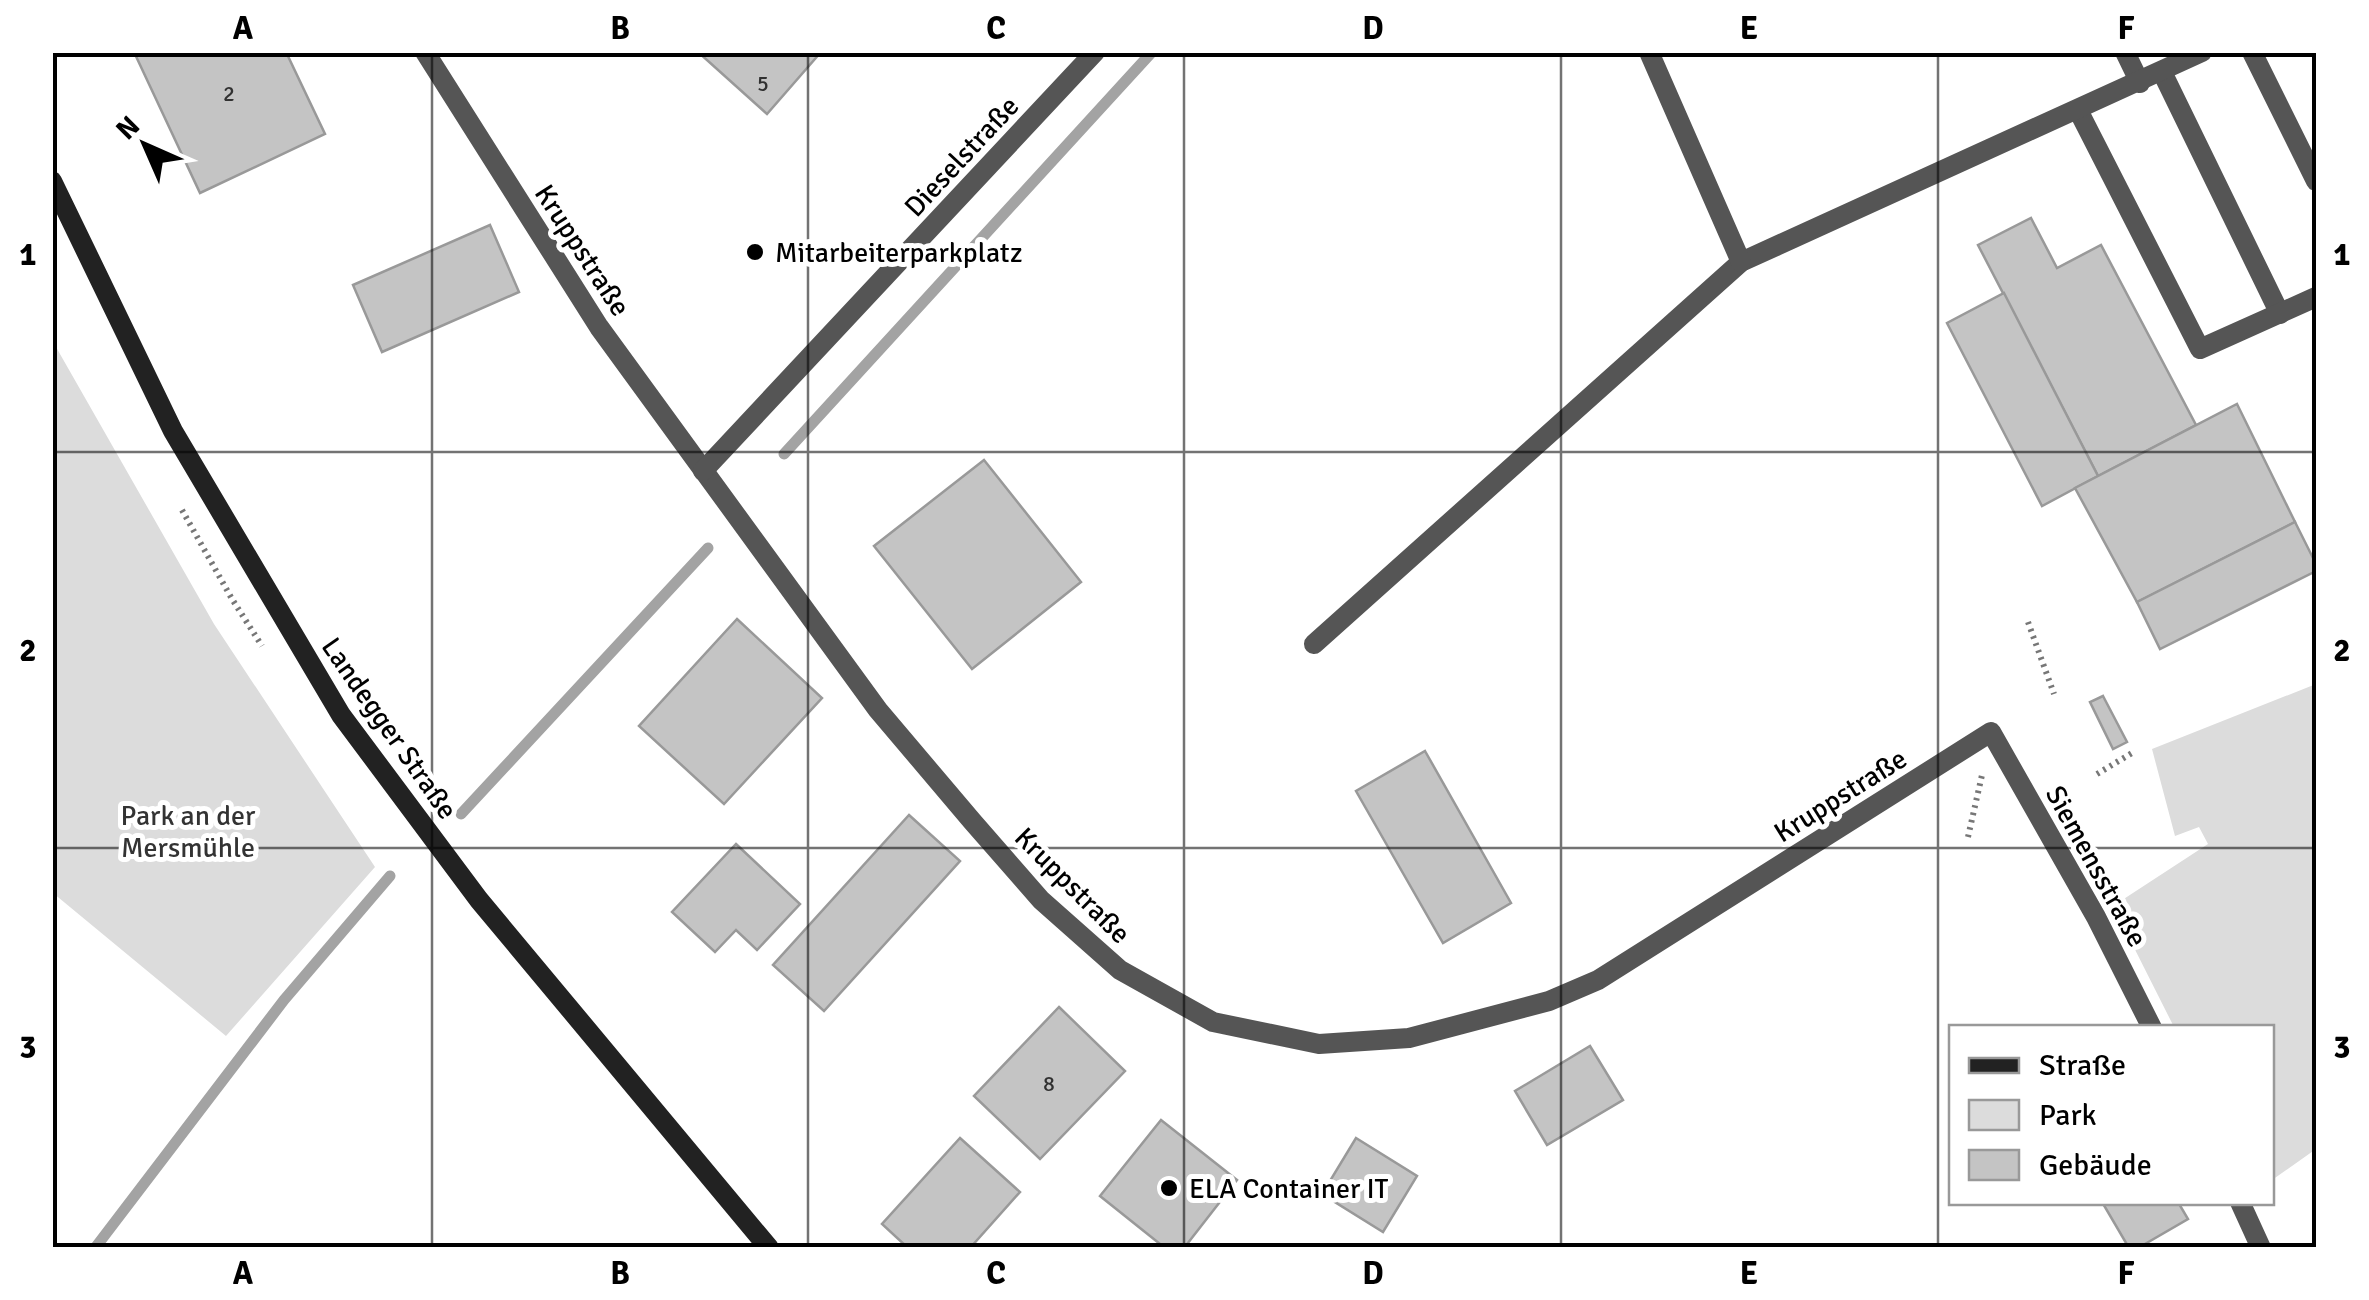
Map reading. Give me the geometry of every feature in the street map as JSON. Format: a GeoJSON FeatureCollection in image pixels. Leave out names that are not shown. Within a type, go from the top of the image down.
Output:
{"type":"FeatureCollection","features":[{"type":"Feature","properties":{"kind":"main road","name":"Landegger Straße"},"geometry":{"type":"LineString","coordinates":[[52,182],[174,430],[341,716],[479,900],[769,1248]]}},
{"type":"Feature","properties":{"kind":"street","name":"Kruppstraße"},"geometry":{"type":"LineString","coordinates":[[425,52],[599,327],[878,710],[1042,900],[1120,970],[1213,1022],[1319,1044],[1409,1038],[1550,1002],[1598,980],[1991,732]]}},
{"type":"Feature","properties":{"kind":"street","name":"Dieselstraße"},"geometry":{"type":"LineString","coordinates":[[703,472],[1095,52]]}},
{"type":"Feature","properties":{"kind":"street"},"geometry":{"type":"LineString","coordinates":[[1649,52],[1741,262]]}},
{"type":"Feature","properties":{"kind":"street"},"geometry":{"type":"LineString","coordinates":[[2125,52],[2140,82]]}},
{"type":"Feature","properties":{"kind":"street"},"geometry":{"type":"LineString","coordinates":[[1314,644],[1741,262],[2202,52]]}},
{"type":"Feature","properties":{"kind":"street"},"geometry":{"type":"LineString","coordinates":[[2252,52],[2316,181]]}},
{"type":"Feature","properties":{"kind":"street"},"geometry":{"type":"LineString","coordinates":[[2162,72],[2280,314]]}},
{"type":"Feature","properties":{"kind":"street"},"geometry":{"type":"LineString","coordinates":[[2078,110],[2200,349],[2316,297]]}},
{"type":"Feature","properties":{"kind":"street","name":"Siemensstraße"},"geometry":{"type":"LineString","coordinates":[[1991,732],[2096,917],[2150,1025]]}},
{"type":"Feature","properties":{"kind":"street"},"geometry":{"type":"LineString","coordinates":[[2241,1205],[2261,1248]]}},
{"type":"Feature","properties":{"kind":"path"},"geometry":{"type":"LineString","coordinates":[[2028,622],[2054,694]]}},
{"type":"Feature","properties":{"kind":"path"},"geometry":{"type":"LineString","coordinates":[[1968,837],[1991,732]]}},
{"type":"Feature","properties":{"kind":"path"},"geometry":{"type":"LineString","coordinates":[[2097,774],[2132,753]]}},
{"type":"Feature","properties":{"kind":"green space","name":"Park an der Mersmühle"},"geometry":{"type":"Polygon","coordinates":[[[52,340],[214,624],[375,867],[226,1036],[53,893],[52,340]]]}},
{"type":"Feature","properties":{"kind":"green space"},"geometry":{"type":"Polygon","coordinates":[[[2316,684],[2316,1149],[2274,1179],[2274,1025],[2173,1025],[2113,906],[2208,844],[2199,827],[2175,836],[2152,749],[2316,684]]]}},
{"type":"Feature","properties":{"kind":"building"},"geometry":{"type":"Polygon","coordinates":[[[134,52],[286,52],[325,134],[200,193],[134,52]]]}},
{"type":"Feature","properties":{"kind":"building"},"geometry":{"type":"Polygon","coordinates":[[[698,52],[821,52],[767,114],[698,52]]]}},
{"type":"Feature","properties":{"kind":"building"},"geometry":{"type":"Polygon","coordinates":[[[2031,218],[2057,268],[2101,245],[2196,425],[2098,476],[1978,245],[2031,218]]]}},
{"type":"Feature","properties":{"kind":"building"},"geometry":{"type":"Polygon","coordinates":[[[490,225],[519,292],[382,352],[353,285],[490,225]]]}},
{"type":"Feature","properties":{"kind":"building"},"geometry":{"type":"Polygon","coordinates":[[[2004,293],[2098,476],[2042,506],[1947,323],[2004,293]]]}},
{"type":"Feature","properties":{"kind":"building"},"geometry":{"type":"Polygon","coordinates":[[[2237,404],[2295,522],[2137,602],[2075,488],[2237,404]]]}},
{"type":"Feature","properties":{"kind":"building"},"geometry":{"type":"Polygon","coordinates":[[[984,460],[1081,582],[972,669],[874,546],[984,460]]]}},
{"type":"Feature","properties":{"kind":"building"},"geometry":{"type":"Polygon","coordinates":[[[2295,522],[2316,571],[2160,649],[2137,602],[2295,522]]]}},
{"type":"Feature","properties":{"kind":"building"},"geometry":{"type":"Polygon","coordinates":[[[737,619],[822,698],[724,804],[639,726],[737,619]]]}},
{"type":"Feature","properties":{"kind":"building"},"geometry":{"type":"Polygon","coordinates":[[[2103,696],[2127,742],[2113,749],[2090,702],[2103,696]]]}},
{"type":"Feature","properties":{"kind":"building"},"geometry":{"type":"Polygon","coordinates":[[[1425,751],[1511,903],[1443,943],[1356,791],[1425,751]]]}},
{"type":"Feature","properties":{"kind":"building"},"geometry":{"type":"Polygon","coordinates":[[[909,815],[960,861],[824,1011],[773,965],[909,815]]]}},
{"type":"Feature","properties":{"kind":"building"},"geometry":{"type":"Polygon","coordinates":[[[736,844],[800,904],[757,950],[736,930],[715,952],[672,912],[736,844]]]}},
{"type":"Feature","properties":{"kind":"building"},"geometry":{"type":"Polygon","coordinates":[[[1059,1007],[1125,1071],[1040,1159],[974,1096],[1059,1007]]]}},
{"type":"Feature","properties":{"kind":"building"},"geometry":{"type":"Polygon","coordinates":[[[1590,1046],[1623,1100],[1547,1145],[1515,1091],[1590,1046]]]}},
{"type":"Feature","properties":{"kind":"building","name":"ELA Container IT"},"geometry":{"type":"Polygon","coordinates":[[[1161,1120],[1237,1180],[1184,1248],[1165,1248],[1100,1196],[1161,1120]]]}},
{"type":"Feature","properties":{"kind":"building"},"geometry":{"type":"Polygon","coordinates":[[[960,1138],[1020,1192],[970,1248],[908,1248],[882,1224],[960,1138]]]}},
{"type":"Feature","properties":{"kind":"building"},"geometry":{"type":"Polygon","coordinates":[[[1356,1138],[1417,1176],[1383,1232],[1322,1194],[1356,1138]]]}},
{"type":"Feature","properties":{"kind":"building"},"geometry":{"type":"Polygon","coordinates":[[[2104,1205],[2180,1205],[2188,1219],[2138,1248],[2129,1248],[2104,1205]]]}},
{"type":"Feature","properties":{"kind":"waterway"},"geometry":{"type":"LineString","coordinates":[[784,454],[1152,52]]}},
{"type":"Feature","properties":{"kind":"waterway"},"geometry":{"type":"LineString","coordinates":[[461,814],[708,548]]}},
{"type":"Feature","properties":{"kind":"waterway"},"geometry":{"type":"LineString","coordinates":[[95,1248],[284,1000],[390,876]]}},
{"type":"Feature","properties":{"kind":"place","name":"Mitarbeiterparkplatz"},"geometry":{"type":"Point","coordinates":[755,252]}},
{"type":"Feature","properties":{"kind":"place","name":"ELA Container IT"},"geometry":{"type":"Point","coordinates":[1169,1188]}}]}
